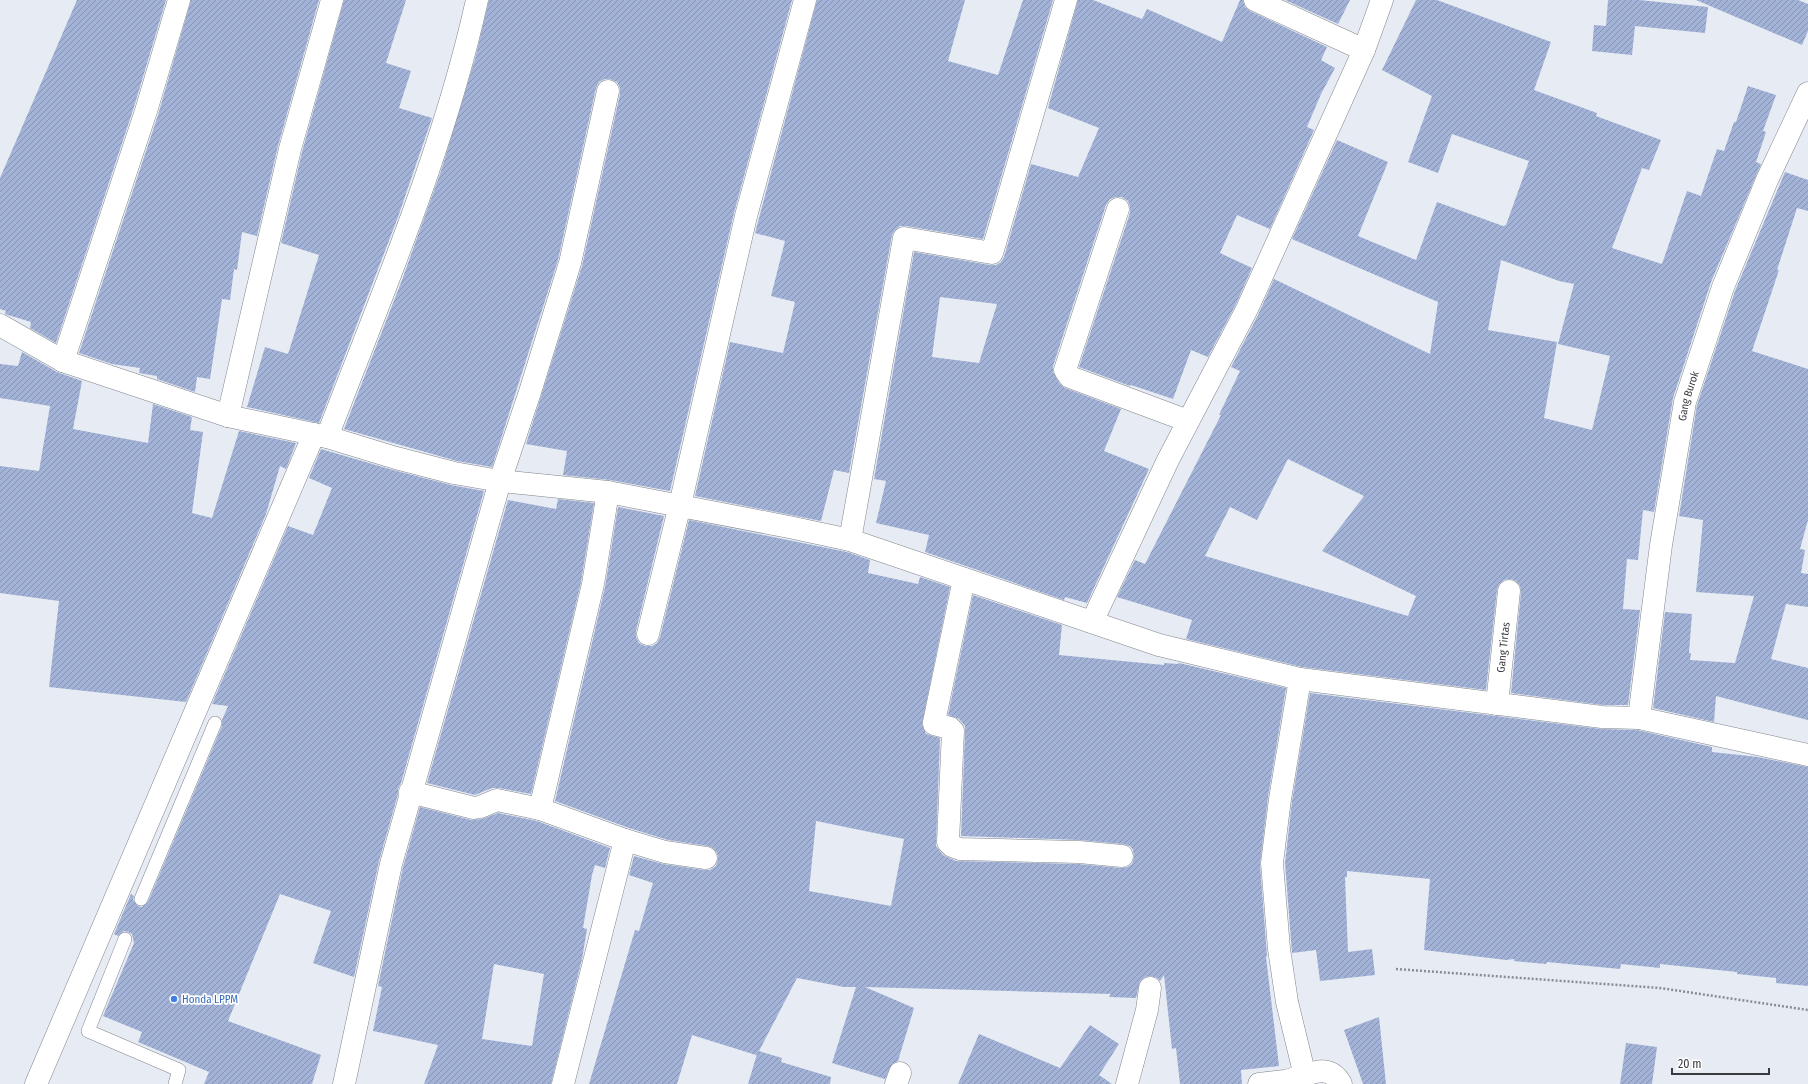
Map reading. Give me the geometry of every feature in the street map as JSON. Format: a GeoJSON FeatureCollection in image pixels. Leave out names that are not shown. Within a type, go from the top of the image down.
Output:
{"type":"FeatureCollection","features":[{"type":"Feature","properties":{"kind":"street"},"geometry":{"type":"LineString","coordinates":[[63,361],[146,111],[179,0]]}},
{"type":"Feature","properties":{"kind":"street"},"geometry":{"type":"LineString","coordinates":[[228,416],[290,149],[332,0]]}},
{"type":"Feature","properties":{"kind":"street"},"geometry":{"type":"LineString","coordinates":[[36,1084],[321,435],[401,245],[447,115],[477,0]]}},
{"type":"Feature","properties":{"kind":"street"},"geometry":{"type":"LineString","coordinates":[[648,634],[680,505],[746,216],[805,0]]}},
{"type":"Feature","properties":{"kind":"street"},"geometry":{"type":"LineString","coordinates":[[850,540],[904,238],[992,253],[1066,0]]}},
{"type":"Feature","properties":{"kind":"street"},"geometry":{"type":"LineString","coordinates":[[1255,0],[1364,50]]}},
{"type":"Feature","properties":{"kind":"street"},"geometry":{"type":"LineString","coordinates":[[1092,622],[1188,421],[1247,309],[1364,50],[1382,0]]}},
{"type":"Feature","properties":{"kind":"street"},"geometry":{"type":"LineString","coordinates":[[344,1084],[391,864],[410,792],[451,655],[500,481],[530,392],[570,263],[608,91]]}},
{"type":"Feature","properties":{"kind":"street","name":"Gang Burok"},"geometry":{"type":"LineString","coordinates":[[1639,718],[1661,545],[1685,402],[1723,287],[1767,180],[1808,93]]}},
{"type":"Feature","properties":{"kind":"street"},"geometry":{"type":"LineString","coordinates":[[1118,209],[1065,370],[1070,377],[1188,421]]}},
{"type":"Feature","properties":{"kind":"street"},"geometry":{"type":"LineString","coordinates":[[0,325],[63,361],[228,416],[321,435],[396,458],[447,471],[500,481],[608,492],[680,505],[850,540],[1159,645],[1300,679],[1602,717],[1639,718],[1808,755]]}},
{"type":"Feature","properties":{"kind":"street"},"geometry":{"type":"LineString","coordinates":[[540,809],[593,584],[608,492]]}},
{"type":"Feature","properties":{"kind":"street"},"geometry":{"type":"LineString","coordinates":[[964,579],[934,722],[934,724],[950,728],[953,732],[948,842],[952,846],[960,849],[1072,852],[1122,856]]}},
{"type":"Feature","properties":{"kind":"street","name":"Gang Tirtas"},"geometry":{"type":"LineString","coordinates":[[1497,704],[1509,591]]}},
{"type":"Feature","properties":{"kind":"street"},"geometry":{"type":"LineString","coordinates":[[1300,679],[1280,800],[1272,863],[1279,948],[1285,987],[1305,1076]]}},
{"type":"Feature","properties":{"kind":"street"},"geometry":{"type":"LineString","coordinates":[[410,792],[474,808],[480,808],[497,800],[540,809],[625,840],[665,852],[706,858]]}},
{"type":"Feature","properties":{"kind":"street"},"geometry":{"type":"LineString","coordinates":[[563,1084],[625,840]]}},
{"type":"Feature","properties":{"kind":"street"},"geometry":{"type":"LineString","coordinates":[[1127,1084],[1147,1010],[1150,988]]}},
{"type":"Feature","properties":{"kind":"street"},"geometry":{"type":"LineString","coordinates":[[1259,1084],[1285,1081],[1305,1076],[1318,1070],[1330,1072],[1338,1079],[1340,1084]]}},
{"type":"Feature","properties":{"kind":"lane"},"geometry":{"type":"LineString","coordinates":[[142,899],[215,723]]}},
{"type":"Feature","properties":{"kind":"lane"},"geometry":{"type":"LineString","coordinates":[[125,939],[88,1031],[176,1068],[179,1070],[175,1084]]}},
{"type":"Feature","properties":{"kind":"path"},"geometry":{"type":"LineString","coordinates":[[1396,969],[1660,988],[1808,1010]]}},
{"type":"Feature","properties":{"kind":"building"},"geometry":{"type":"Polygon","coordinates":[[[77,0],[166,0],[134,107],[56,343],[30,328],[31,322],[5,314],[6,311],[0,309],[0,178],[77,0]]]}},
{"type":"Feature","properties":{"kind":"building"},"geometry":{"type":"Polygon","coordinates":[[[191,0],[319,0],[278,146],[257,236],[242,232],[237,270],[234,269],[230,300],[222,299],[210,379],[197,377],[195,392],[157,379],[157,376],[139,373],[140,368],[112,364],[79,353],[158,115],[191,0]]]}},
{"type":"Feature","properties":{"kind":"building"},"geometry":{"type":"Polygon","coordinates":[[[344,0],[406,0],[386,63],[411,71],[399,108],[432,118],[398,217],[319,423],[247,407],[265,347],[288,354],[319,255],[281,243],[302,152],[344,0]]]}},
{"type":"Feature","properties":{"kind":"building"},"geometry":{"type":"Polygon","coordinates":[[[489,0],[792,0],[734,213],[670,491],[610,480],[563,475],[567,451],[526,444],[582,266],[620,94],[620,88],[617,82],[610,79],[605,79],[599,82],[596,88],[558,260],[492,467],[457,461],[344,429],[402,280],[441,171],[475,59],[489,0]]]}},
{"type":"Feature","properties":{"kind":"building"},"geometry":{"type":"Polygon","coordinates":[[[817,0],[965,0],[948,61],[998,75],[1023,0],[1053,0],[983,239],[906,226],[900,226],[892,235],[849,473],[834,470],[821,521],[695,496],[730,342],[783,353],[795,302],[771,296],[785,241],[755,233],[817,0]]]}},
{"type":"Feature","properties":{"kind":"building"},"geometry":{"type":"Polygon","coordinates":[[[1078,0],[1093,0],[1142,19],[1147,9],[1222,42],[1240,0],[1243,0],[1245,7],[1250,11],[1327,47],[1321,60],[1335,68],[1321,94],[1307,127],[1314,130],[1270,229],[1237,215],[1220,253],[1252,268],[1236,304],[1208,357],[1191,350],[1173,399],[1131,385],[1130,386],[1079,367],[1130,213],[1128,201],[1122,197],[1110,199],[1106,205],[1053,366],[1053,372],[1060,384],[1065,388],[1121,409],[1104,451],[1149,469],[1087,603],[1065,597],[1064,600],[925,552],[929,535],[876,523],[886,481],[874,479],[914,252],[990,265],[996,265],[1001,262],[1004,257],[1031,164],[1078,177],[1099,128],[1048,108],[1078,0]],[[940,297],[932,357],[979,363],[997,304],[940,297]]]}},
{"type":"Feature","properties":{"kind":"building"},"geometry":{"type":"Polygon","coordinates":[[[1285,0],[1350,0],[1338,24],[1285,0]]]}},
{"type":"Feature","properties":{"kind":"building"},"geometry":{"type":"Polygon","coordinates":[[[1416,0],[1437,0],[1551,42],[1534,90],[1597,113],[1596,116],[1661,140],[1649,170],[1642,168],[1612,248],[1662,264],[1687,191],[1701,196],[1717,149],[1724,151],[1734,122],[1736,122],[1748,86],[1776,95],[1763,131],[1766,132],[1756,162],[1761,164],[1711,282],[1673,398],[1654,512],[1643,510],[1638,560],[1627,559],[1623,609],[1640,610],[1628,705],[1603,705],[1511,693],[1521,592],[1520,586],[1516,581],[1511,579],[1504,580],[1499,584],[1497,590],[1486,690],[1302,667],[1186,639],[1192,620],[1117,597],[1135,560],[1145,564],[1221,415],[1219,415],[1240,371],[1231,367],[1258,315],[1274,279],[1430,354],[1438,302],[1292,239],[1337,140],[1388,162],[1358,236],[1416,260],[1437,202],[1503,226],[1506,225],[1529,161],[1452,134],[1438,173],[1408,162],[1432,96],[1382,70],[1416,0]],[[1501,260],[1488,330],[1557,342],[1544,418],[1592,430],[1610,356],[1558,344],[1574,284],[1559,281],[1501,260]],[[1288,459],[1257,520],[1230,507],[1205,556],[1408,616],[1416,596],[1322,551],[1364,496],[1288,459]]]}},
{"type":"Feature","properties":{"kind":"building"},"geometry":{"type":"Polygon","coordinates":[[[1608,0],[1639,0],[1708,7],[1705,33],[1635,26],[1632,55],[1592,51],[1594,25],[1606,26],[1608,0]]]}},
{"type":"Feature","properties":{"kind":"building"},"geometry":{"type":"Polygon","coordinates":[[[1696,0],[1798,0],[1808,4],[1808,31],[1802,45],[1696,0]]]}},
{"type":"Feature","properties":{"kind":"building"},"geometry":{"type":"Polygon","coordinates":[[[1785,172],[1808,180],[1808,211],[1797,208],[1777,270],[1779,270],[1752,351],[1808,369],[1808,520],[1800,549],[1805,550],[1801,573],[1808,574],[1808,607],[1786,604],[1771,659],[1808,668],[1808,720],[1716,696],[1714,722],[1653,708],[1665,612],[1692,614],[1689,653],[1691,653],[1690,660],[1735,663],[1754,596],[1696,592],[1703,520],[1679,516],[1697,405],[1735,291],[1785,172]]]}},
{"type":"Feature","properties":{"kind":"building"},"geometry":{"type":"Polygon","coordinates":[[[22,352],[57,372],[82,381],[73,429],[148,443],[153,404],[192,417],[190,430],[203,432],[192,513],[212,518],[239,431],[296,443],[286,469],[280,466],[266,514],[186,702],[49,687],[59,601],[0,593],[0,466],[39,471],[50,406],[0,398],[0,364],[18,366],[22,352]]]}},
{"type":"Feature","properties":{"kind":"building"},"geometry":{"type":"Polygon","coordinates":[[[321,449],[451,485],[484,491],[401,783],[398,789],[398,794],[379,861],[354,977],[313,963],[331,911],[280,894],[228,1021],[321,1055],[312,1084],[204,1084],[209,1072],[138,1042],[142,1032],[103,1016],[134,943],[132,934],[128,932],[124,931],[118,936],[114,934],[131,894],[134,896],[133,900],[138,906],[142,907],[148,902],[222,726],[222,720],[228,706],[212,704],[288,526],[313,535],[332,488],[309,478],[321,449]]]}},
{"type":"Feature","properties":{"kind":"building"},"geometry":{"type":"Polygon","coordinates":[[[558,499],[594,503],[581,582],[531,794],[492,788],[475,795],[427,783],[508,500],[556,509],[558,499]]]}},
{"type":"Feature","properties":{"kind":"building"},"geometry":{"type":"Polygon","coordinates":[[[618,507],[664,516],[636,631],[636,637],[639,643],[645,646],[652,646],[657,643],[660,637],[689,520],[847,552],[870,560],[868,573],[918,584],[920,577],[950,587],[922,724],[926,734],[940,738],[936,846],[943,855],[956,861],[1078,864],[1121,868],[1132,864],[1134,857],[1133,850],[1130,846],[1123,844],[1079,840],[961,836],[965,726],[959,719],[948,715],[973,595],[1062,625],[1059,655],[1164,665],[1164,663],[1179,663],[1286,688],[1268,797],[1260,864],[1266,957],[1279,1066],[1241,1070],[1242,1084],[1180,1084],[1176,1048],[1172,1049],[1164,975],[1160,981],[1151,976],[1145,977],[1140,981],[1136,998],[1109,997],[1111,994],[865,987],[914,1008],[898,1061],[892,1064],[885,1079],[832,1063],[856,987],[844,987],[797,978],[759,1051],[782,1058],[781,1062],[831,1077],[830,1084],[748,1084],[757,1054],[756,1055],[692,1035],[677,1084],[589,1084],[635,930],[639,931],[653,883],[629,875],[634,856],[663,864],[704,870],[710,870],[716,866],[718,859],[717,853],[713,848],[708,846],[668,840],[629,828],[555,801],[605,587],[618,507]],[[816,821],[809,891],[891,906],[904,839],[816,821]]]}},
{"type":"Feature","properties":{"kind":"building"},"geometry":{"type":"Polygon","coordinates":[[[1310,693],[1601,729],[1637,730],[1712,747],[1712,752],[1758,757],[1808,767],[1808,986],[1776,983],[1776,978],[1737,974],[1737,972],[1660,964],[1660,968],[1621,964],[1620,969],[1547,962],[1546,964],[1514,961],[1514,959],[1506,960],[1424,950],[1430,879],[1347,871],[1347,877],[1345,877],[1348,952],[1372,949],[1375,975],[1320,981],[1316,950],[1292,953],[1285,863],[1292,801],[1310,693]]]}},
{"type":"Feature","properties":{"kind":"building"},"geometry":{"type":"Polygon","coordinates":[[[420,807],[471,820],[482,819],[498,813],[537,821],[610,848],[605,868],[595,865],[592,875],[583,928],[587,929],[582,959],[551,1084],[424,1084],[438,1045],[373,1031],[382,987],[378,986],[403,867],[420,807]],[[494,964],[482,1039],[532,1046],[544,974],[494,964]]]}},
{"type":"Feature","properties":{"kind":"building"},"geometry":{"type":"Polygon","coordinates":[[[1379,1017],[1386,1084],[1363,1084],[1344,1030],[1379,1017]]]}},
{"type":"Feature","properties":{"kind":"building"},"geometry":{"type":"Polygon","coordinates":[[[1090,1025],[1119,1044],[1099,1075],[1112,1084],[958,1084],[979,1034],[1060,1068],[1090,1025]]]}},
{"type":"Feature","properties":{"kind":"building"},"geometry":{"type":"Polygon","coordinates":[[[1626,1043],[1657,1047],[1652,1084],[1620,1084],[1626,1043]]]}},
{"type":"Feature","properties":{"kind":"place","name":"Honda LPPM"},"geometry":{"type":"Point","coordinates":[174,999]}}]}
